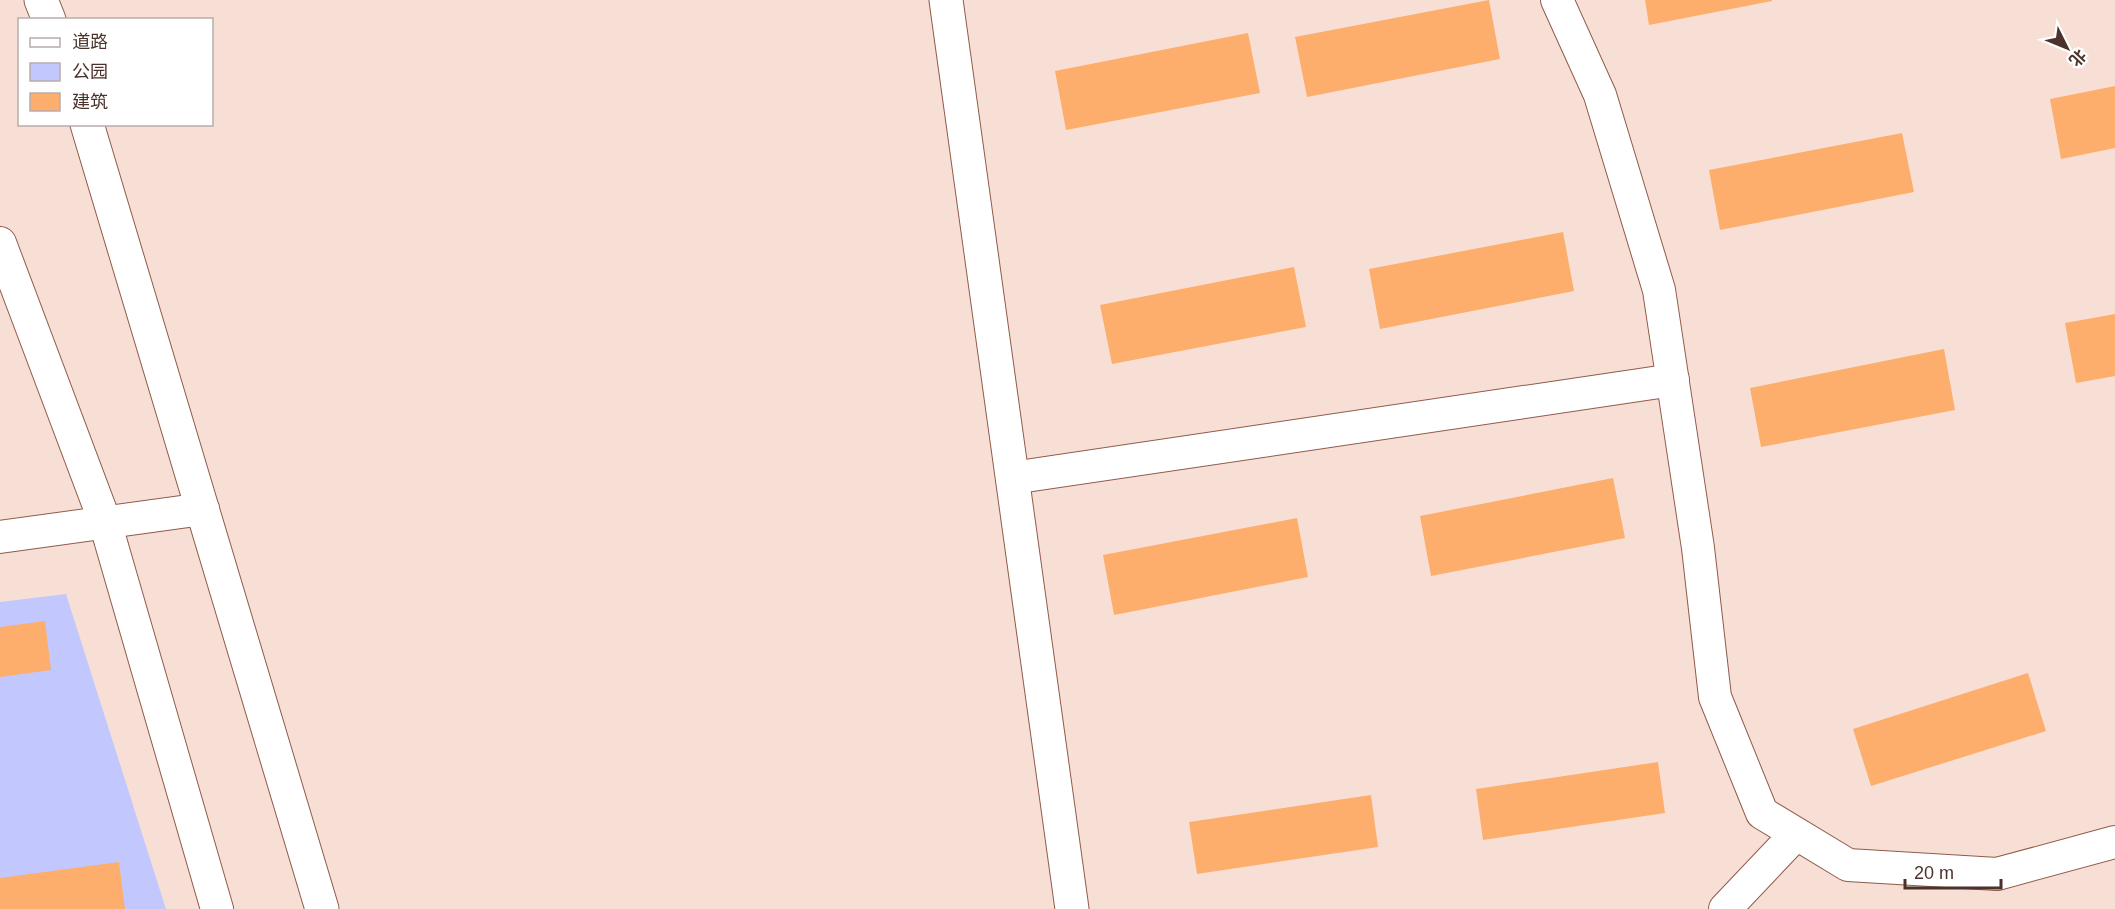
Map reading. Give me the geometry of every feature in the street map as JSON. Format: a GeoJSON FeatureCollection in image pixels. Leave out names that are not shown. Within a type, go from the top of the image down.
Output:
{"type":"FeatureCollection","features":[{"type":"Feature","properties":{"kind":"street"},"geometry":{"type":"LineString","coordinates":[[41,0],[48,18]]}},
{"type":"Feature","properties":{"kind":"street"},"geometry":{"type":"LineString","coordinates":[[946,0],[1072,909]]}},
{"type":"Feature","properties":{"kind":"street"},"geometry":{"type":"LineString","coordinates":[[1557,0],[1600,95],[1659,290],[1698,548],[1715,697],[1762,813],[1848,865],[1997,874],[2115,842]]}},
{"type":"Feature","properties":{"kind":"street"},"geometry":{"type":"LineString","coordinates":[[88,126],[322,909]]}},
{"type":"Feature","properties":{"kind":"street"},"geometry":{"type":"LineString","coordinates":[[0,243],[105,522],[217,909]]}},
{"type":"Feature","properties":{"kind":"street"},"geometry":{"type":"LineString","coordinates":[[1012,478],[1673,380]]}},
{"type":"Feature","properties":{"kind":"street"},"geometry":{"type":"LineString","coordinates":[[0,537],[203,509]]}},
{"type":"Feature","properties":{"kind":"street"},"geometry":{"type":"LineString","coordinates":[[1725,909],[1797,834]]}},
{"type":"Feature","properties":{"kind":"green space"},"geometry":{"type":"Polygon","coordinates":[[[66,594],[166,909],[0,909],[0,602],[66,594]]]}},
{"type":"Feature","properties":{"kind":"building"},"geometry":{"type":"Polygon","coordinates":[[[1489,0],[1500,59],[1307,97],[1295,37],[1489,0]]]}},
{"type":"Feature","properties":{"kind":"building"},"geometry":{"type":"Polygon","coordinates":[[[1645,0],[1772,0],[1772,1],[1649,25],[1645,0]]]}},
{"type":"Feature","properties":{"kind":"building"},"geometry":{"type":"Polygon","coordinates":[[[1248,33],[1260,93],[1066,130],[1055,71],[1248,33]]]}},
{"type":"Feature","properties":{"kind":"building"},"geometry":{"type":"Polygon","coordinates":[[[2115,86],[2115,148],[2061,159],[2050,99],[2115,86]]]}},
{"type":"Feature","properties":{"kind":"building"},"geometry":{"type":"Polygon","coordinates":[[[1902,133],[1914,192],[1720,230],[1709,170],[1902,133]]]}},
{"type":"Feature","properties":{"kind":"building"},"geometry":{"type":"Polygon","coordinates":[[[1563,232],[1574,291],[1380,329],[1369,269],[1563,232]]]}},
{"type":"Feature","properties":{"kind":"building"},"geometry":{"type":"Polygon","coordinates":[[[1294,267],[1306,327],[1112,364],[1100,305],[1294,267]]]}},
{"type":"Feature","properties":{"kind":"building"},"geometry":{"type":"Polygon","coordinates":[[[2115,314],[2115,376],[2076,383],[2065,323],[2115,314]]]}},
{"type":"Feature","properties":{"kind":"building"},"geometry":{"type":"Polygon","coordinates":[[[1944,349],[1955,410],[1761,447],[1750,388],[1944,349]]]}},
{"type":"Feature","properties":{"kind":"building"},"geometry":{"type":"Polygon","coordinates":[[[1613,478],[1625,538],[1431,576],[1420,516],[1613,478]]]}},
{"type":"Feature","properties":{"kind":"building"},"geometry":{"type":"Polygon","coordinates":[[[1297,518],[1308,577],[1114,615],[1103,555],[1297,518]]]}},
{"type":"Feature","properties":{"kind":"building"},"geometry":{"type":"Polygon","coordinates":[[[45,621],[51,670],[0,677],[0,627],[45,621]]]}},
{"type":"Feature","properties":{"kind":"building"},"geometry":{"type":"Polygon","coordinates":[[[2028,673],[2046,731],[1871,786],[1853,729],[2028,673]]]}},
{"type":"Feature","properties":{"kind":"building"},"geometry":{"type":"Polygon","coordinates":[[[1658,762],[1665,813],[1483,840],[1476,789],[1658,762]]]}},
{"type":"Feature","properties":{"kind":"building"},"geometry":{"type":"Polygon","coordinates":[[[1371,795],[1378,847],[1197,874],[1189,822],[1371,795]]]}},
{"type":"Feature","properties":{"kind":"building"},"geometry":{"type":"Polygon","coordinates":[[[119,862],[125,909],[0,909],[0,878],[119,862]]]}}]}
